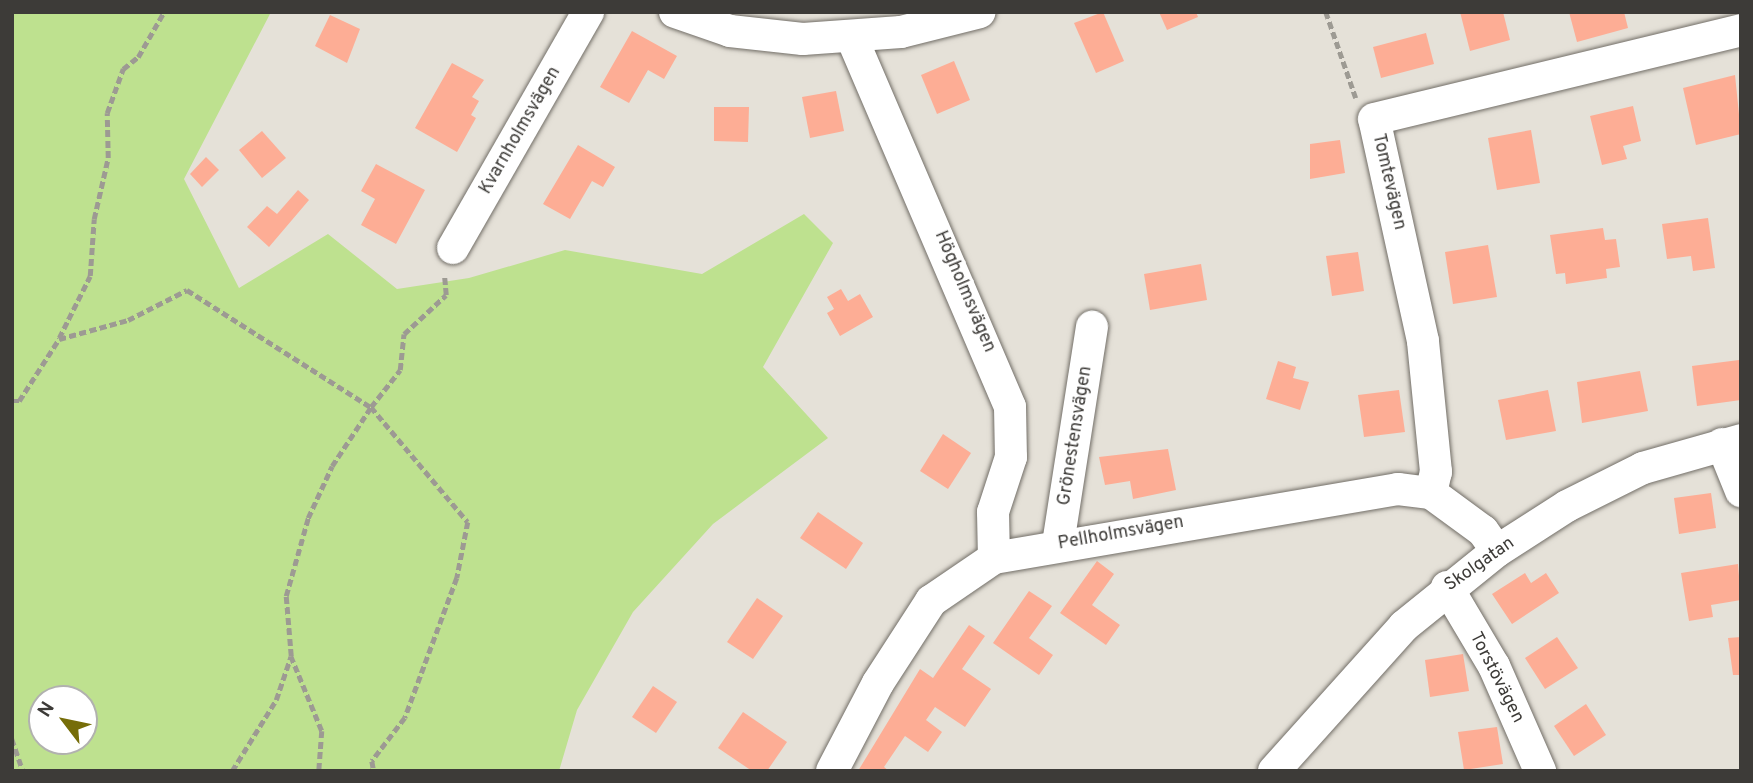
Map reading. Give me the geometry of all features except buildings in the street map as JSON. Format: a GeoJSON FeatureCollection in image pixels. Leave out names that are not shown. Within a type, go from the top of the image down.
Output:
{"type":"FeatureCollection","features":[{"type":"Feature","properties":{"kind":"street","name":"Kvarnholmsvägen"},"geometry":{"type":"LineString","coordinates":[[453,248],[588,12]]}},
{"type":"Feature","properties":{"kind":"street"},"geometry":{"type":"LineString","coordinates":[[675,12],[772,39],[852,38],[980,12]]}},
{"type":"Feature","properties":{"kind":"street","name":"Tomtevägen"},"geometry":{"type":"LineString","coordinates":[[1430,493],[1436,472],[1423,341],[1374,119],[1741,30]]}},
{"type":"Feature","properties":{"kind":"street","name":"Högholmsvägen"},"geometry":{"type":"LineString","coordinates":[[852,38],[1010,407],[1011,457],[993,512],[994,558]]}},
{"type":"Feature","properties":{"kind":"street","name":"Grönestensvägen"},"geometry":{"type":"LineString","coordinates":[[1058,544],[1092,327]]}},
{"type":"Feature","properties":{"kind":"street"},"geometry":{"type":"LineString","coordinates":[[1731,442],[1741,491]]}},
{"type":"Feature","properties":{"kind":"street","name":"Skolgatan"},"geometry":{"type":"LineString","coordinates":[[1274,771],[1356,675],[1447,587],[1497,551],[1567,506],[1643,468],[1731,442]]}},
{"type":"Feature","properties":{"kind":"street","name":"Pellholmsvägen"},"geometry":{"type":"LineString","coordinates":[[832,771],[878,682],[931,601],[994,558],[1058,544],[1398,489],[1430,493],[1483,531],[1497,551]]}},
{"type":"Feature","properties":{"kind":"street","name":"Torstövägen"},"geometry":{"type":"LineString","coordinates":[[1447,587],[1494,666],[1540,771]]}},
{"type":"Feature","properties":{"kind":"path"},"geometry":{"type":"LineString","coordinates":[[12,401],[19,401],[59,339],[90,276],[94,219],[108,158],[107,113],[123,69],[138,57],[164,12]]}},
{"type":"Feature","properties":{"kind":"path"},"geometry":{"type":"LineString","coordinates":[[1326,12],[1357,102],[1374,119]]}},
{"type":"Feature","properties":{"kind":"path"},"geometry":{"type":"LineString","coordinates":[[318,771],[322,731],[291,656],[286,596],[308,518],[332,466],[371,407],[400,370],[404,334],[446,295],[444,271],[453,248]]}},
{"type":"Feature","properties":{"kind":"path"},"geometry":{"type":"LineString","coordinates":[[59,339],[128,320],[187,290],[371,407],[468,522],[457,578],[405,718],[372,761],[374,771]]}},
{"type":"Feature","properties":{"kind":"path"},"geometry":{"type":"LineString","coordinates":[[232,771],[276,700],[291,656]]}},
{"type":"Feature","properties":{"kind":"path"},"geometry":{"type":"LineString","coordinates":[[12,739],[23,771]]}},
{"type":"Feature","properties":{"kind":"green space"},"geometry":{"type":"Polygon","coordinates":[[[12,12],[271,12],[184,179],[239,288],[328,234],[397,289],[469,278],[565,250],[702,274],[804,214],[833,243],[763,367],[828,438],[713,524],[633,612],[577,710],[559,771],[12,771],[12,12]]]}}]}
